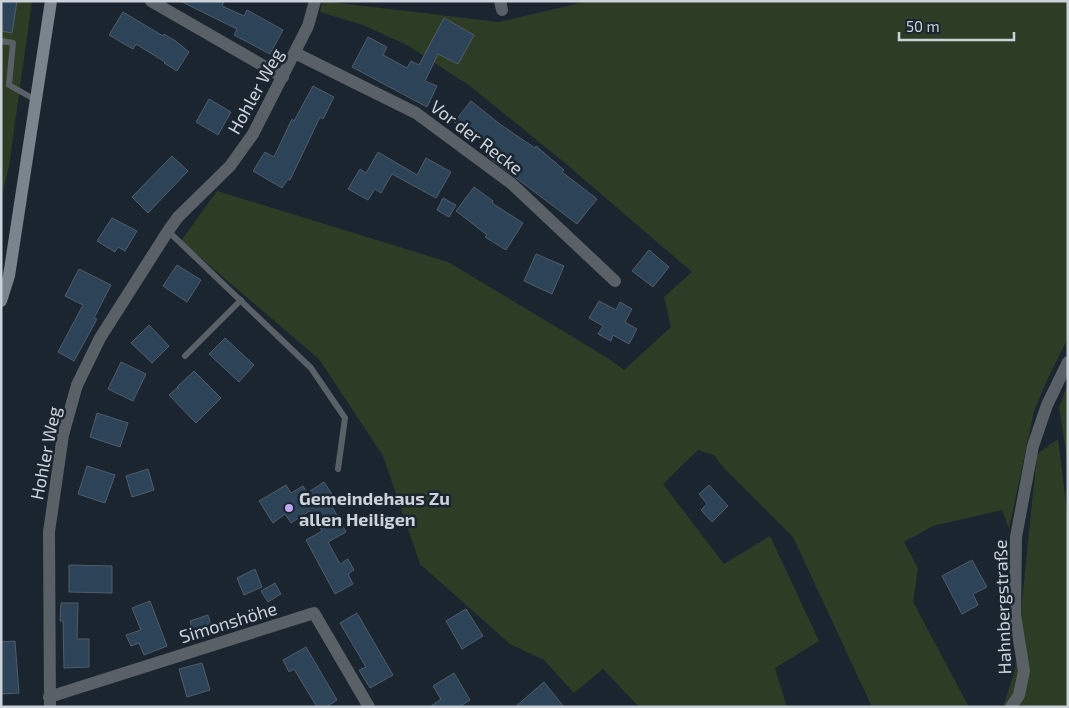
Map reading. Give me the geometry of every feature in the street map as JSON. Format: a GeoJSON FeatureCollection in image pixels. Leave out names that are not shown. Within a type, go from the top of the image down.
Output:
{"type":"FeatureCollection","features":[{"type":"Feature","properties":{"kind":"main road"},"geometry":{"type":"LineString","coordinates":[[1,301],[9,276],[51,1]]}},
{"type":"Feature","properties":{"kind":"street"},"geometry":{"type":"LineString","coordinates":[[151,1],[283,77]]}},
{"type":"Feature","properties":{"kind":"street","name":"Hohler Weg"},"geometry":{"type":"LineString","coordinates":[[50,702],[49,532],[63,435],[76,385],[100,338],[168,231],[178,217],[230,166],[253,134],[308,26],[315,1]]}},
{"type":"Feature","properties":{"kind":"street","name":"Vor der Recke"},"geometry":{"type":"LineString","coordinates":[[295,53],[416,113],[512,184],[614,281]]}},
{"type":"Feature","properties":{"kind":"street","name":"Hahnbergstraße"},"geometry":{"type":"LineString","coordinates":[[1011,707],[1019,695],[1024,670],[1015,615],[1016,537],[1033,446],[1047,405],[1068,362]]}},
{"type":"Feature","properties":{"kind":"street","name":"Simonshöhe"},"geometry":{"type":"LineString","coordinates":[[50,702],[314,613],[369,707]]}},
{"type":"Feature","properties":{"kind":"lane"},"geometry":{"type":"LineString","coordinates":[[1,41],[13,43],[9,85],[36,100]]}},
{"type":"Feature","properties":{"kind":"lane"},"geometry":{"type":"LineString","coordinates":[[168,231],[311,368],[345,418],[338,470]]}},
{"type":"Feature","properties":{"kind":"lane"},"geometry":{"type":"LineString","coordinates":[[185,356],[241,300]]}},
{"type":"Feature","properties":{"kind":"green space"},"geometry":{"type":"Polygon","coordinates":[[[1,1],[32,1],[9,166],[1,200],[1,1]]]}},
{"type":"Feature","properties":{"kind":"green space"},"geometry":{"type":"Polygon","coordinates":[[[322,1],[499,22],[588,1],[1068,1],[1068,338],[1034,411],[1009,529],[1002,510],[933,526],[904,542],[918,568],[913,602],[969,707],[872,707],[793,537],[722,466],[714,455],[698,450],[663,484],[724,564],[770,536],[819,641],[775,668],[787,707],[639,707],[603,669],[574,693],[544,660],[510,644],[420,564],[383,456],[319,359],[181,241],[217,191],[448,262],[606,357],[624,370],[671,327],[664,297],[692,272],[565,163],[470,86],[407,45],[363,25],[320,12],[322,1]]]}},
{"type":"Feature","properties":{"kind":"green space"},"geometry":{"type":"Polygon","coordinates":[[[1068,383],[1068,465],[1059,407],[1068,383]]]}},
{"type":"Feature","properties":{"kind":"green space"},"geometry":{"type":"Polygon","coordinates":[[[1058,439],[1068,519],[1068,707],[1003,707],[1015,670],[1037,454],[1058,439]]]}},
{"type":"Feature","properties":{"kind":"building"},"geometry":{"type":"Polygon","coordinates":[[[1,1],[17,1],[12,33],[1,31],[1,1]]]}},
{"type":"Feature","properties":{"kind":"building"},"geometry":{"type":"Polygon","coordinates":[[[180,1],[224,1],[222,6],[244,16],[247,10],[283,30],[270,54],[234,35],[237,29],[180,1]]]}},
{"type":"Feature","properties":{"kind":"building"},"geometry":{"type":"Polygon","coordinates":[[[123,12],[163,36],[164,34],[189,52],[177,71],[136,44],[133,49],[109,35],[123,12]]]}},
{"type":"Feature","properties":{"kind":"building"},"geometry":{"type":"Polygon","coordinates":[[[444,18],[474,35],[458,64],[438,54],[425,81],[437,86],[427,107],[352,67],[368,37],[387,47],[383,55],[407,68],[411,61],[419,65],[444,18]]]}},
{"type":"Feature","properties":{"kind":"building"},"geometry":{"type":"Polygon","coordinates":[[[313,86],[334,97],[323,119],[320,117],[290,180],[288,179],[282,188],[253,171],[265,152],[274,157],[292,119],[294,121],[313,86]]]}},
{"type":"Feature","properties":{"kind":"building"},"geometry":{"type":"Polygon","coordinates":[[[209,99],[231,112],[218,135],[196,122],[209,99]]]}},
{"type":"Feature","properties":{"kind":"building"},"geometry":{"type":"Polygon","coordinates":[[[471,101],[501,125],[535,148],[536,146],[564,170],[562,172],[597,199],[577,224],[487,156],[494,146],[474,130],[470,135],[454,122],[471,101]]]}},
{"type":"Feature","properties":{"kind":"building"},"geometry":{"type":"Polygon","coordinates":[[[378,152],[417,175],[426,158],[451,172],[436,198],[392,174],[381,193],[375,189],[368,200],[348,189],[360,169],[366,173],[378,152]]]}},
{"type":"Feature","properties":{"kind":"building"},"geometry":{"type":"Polygon","coordinates":[[[172,156],[188,171],[148,213],[132,197],[172,156]]]}},
{"type":"Feature","properties":{"kind":"building"},"geometry":{"type":"Polygon","coordinates":[[[474,187],[493,201],[492,203],[523,223],[506,250],[485,237],[487,235],[456,211],[474,187]]]}},
{"type":"Feature","properties":{"kind":"building"},"geometry":{"type":"Polygon","coordinates":[[[443,198],[456,205],[449,217],[437,210],[443,198]]]}},
{"type":"Feature","properties":{"kind":"building"},"geometry":{"type":"Polygon","coordinates":[[[112,218],[137,231],[125,251],[118,247],[115,252],[97,241],[112,218]]]}},
{"type":"Feature","properties":{"kind":"building"},"geometry":{"type":"Polygon","coordinates":[[[649,250],[669,267],[653,287],[632,271],[649,250]]]}},
{"type":"Feature","properties":{"kind":"building"},"geometry":{"type":"Polygon","coordinates":[[[536,254],[564,266],[552,294],[524,281],[536,254]]]}},
{"type":"Feature","properties":{"kind":"building"},"geometry":{"type":"Polygon","coordinates":[[[177,265],[201,280],[187,302],[163,286],[177,265]]]}},
{"type":"Feature","properties":{"kind":"building"},"geometry":{"type":"Polygon","coordinates":[[[79,269],[111,285],[94,318],[97,319],[74,361],[58,352],[83,305],[65,296],[79,269]]]}},
{"type":"Feature","properties":{"kind":"building"},"geometry":{"type":"Polygon","coordinates":[[[599,301],[616,310],[620,302],[632,309],[625,322],[637,329],[629,344],[613,335],[611,341],[598,334],[603,326],[589,318],[599,301]]]}},
{"type":"Feature","properties":{"kind":"building"},"geometry":{"type":"Polygon","coordinates":[[[149,325],[169,346],[152,363],[131,343],[149,325]]]}},
{"type":"Feature","properties":{"kind":"building"},"geometry":{"type":"Polygon","coordinates":[[[225,338],[254,365],[239,382],[209,354],[225,338]]]}},
{"type":"Feature","properties":{"kind":"building"},"geometry":{"type":"Polygon","coordinates":[[[121,362],[146,374],[133,401],[108,389],[121,362]]]}},
{"type":"Feature","properties":{"kind":"building"},"geometry":{"type":"Polygon","coordinates":[[[194,371],[221,398],[196,423],[169,395],[177,388],[179,389],[177,387],[194,371]]]}},
{"type":"Feature","properties":{"kind":"building"},"geometry":{"type":"Polygon","coordinates":[[[97,413],[128,423],[120,447],[90,437],[97,413]]]}},
{"type":"Feature","properties":{"kind":"building"},"geometry":{"type":"Polygon","coordinates":[[[87,466],[115,475],[105,503],[78,494],[87,466]]]}},
{"type":"Feature","properties":{"kind":"building"},"geometry":{"type":"Polygon","coordinates":[[[148,469],[154,490],[132,497],[126,476],[148,469]]]}},
{"type":"Feature","properties":{"kind":"building"},"geometry":{"type":"Polygon","coordinates":[[[324,482],[333,496],[328,499],[346,532],[328,542],[340,564],[348,559],[354,570],[348,574],[353,584],[335,594],[306,540],[322,531],[310,511],[291,523],[285,514],[273,523],[259,501],[286,485],[291,493],[303,486],[307,493],[324,482]]]}},
{"type":"Feature","properties":{"kind":"building"},"geometry":{"type":"Polygon","coordinates":[[[709,485],[728,506],[712,522],[701,510],[707,504],[699,494],[709,485]]]}},
{"type":"Feature","properties":{"kind":"building"},"geometry":{"type":"Polygon","coordinates":[[[972,560],[987,587],[973,594],[978,605],[962,614],[942,576],[972,560]]]}},
{"type":"Feature","properties":{"kind":"building"},"geometry":{"type":"Polygon","coordinates":[[[69,565],[112,566],[112,593],[69,592],[69,565]]]}},
{"type":"Feature","properties":{"kind":"building"},"geometry":{"type":"Polygon","coordinates":[[[255,569],[262,587],[244,595],[237,578],[255,569]]]}},
{"type":"Feature","properties":{"kind":"building"},"geometry":{"type":"Polygon","coordinates":[[[275,583],[281,594],[268,602],[261,591],[275,583]]]}},
{"type":"Feature","properties":{"kind":"building"},"geometry":{"type":"Polygon","coordinates":[[[150,601],[167,646],[144,655],[139,643],[131,646],[126,635],[141,630],[132,608],[150,601]]]}},
{"type":"Feature","properties":{"kind":"building"},"geometry":{"type":"Polygon","coordinates":[[[61,603],[78,603],[77,639],[89,639],[89,667],[64,668],[63,621],[60,621],[61,603]]]}},
{"type":"Feature","properties":{"kind":"building"},"geometry":{"type":"Polygon","coordinates":[[[466,609],[483,636],[462,649],[446,621],[466,609]]]}},
{"type":"Feature","properties":{"kind":"building"},"geometry":{"type":"Polygon","coordinates":[[[357,613],[393,675],[370,688],[359,670],[366,667],[340,623],[357,613]]]}},
{"type":"Feature","properties":{"kind":"building"},"geometry":{"type":"Polygon","coordinates":[[[208,615],[214,634],[195,640],[190,621],[208,615]]]}},
{"type":"Feature","properties":{"kind":"building"},"geometry":{"type":"Polygon","coordinates":[[[15,641],[19,693],[1,694],[1,642],[15,641]]]}},
{"type":"Feature","properties":{"kind":"building"},"geometry":{"type":"Polygon","coordinates":[[[306,647],[337,700],[326,707],[317,707],[294,669],[289,672],[283,660],[306,647]]]}},
{"type":"Feature","properties":{"kind":"building"},"geometry":{"type":"Polygon","coordinates":[[[202,663],[210,690],[187,697],[179,669],[202,663]]]}},
{"type":"Feature","properties":{"kind":"building"},"geometry":{"type":"Polygon","coordinates":[[[454,673],[470,700],[459,707],[430,707],[441,699],[433,686],[454,673]]]}},
{"type":"Feature","properties":{"kind":"building"},"geometry":{"type":"Polygon","coordinates":[[[544,682],[564,707],[515,707],[544,682]]]}},
{"type":"Feature","properties":{"kind":"place","name":"Gemeindehaus Zu allen Heiligen"},"geometry":{"type":"Point","coordinates":[289,508]}}]}
